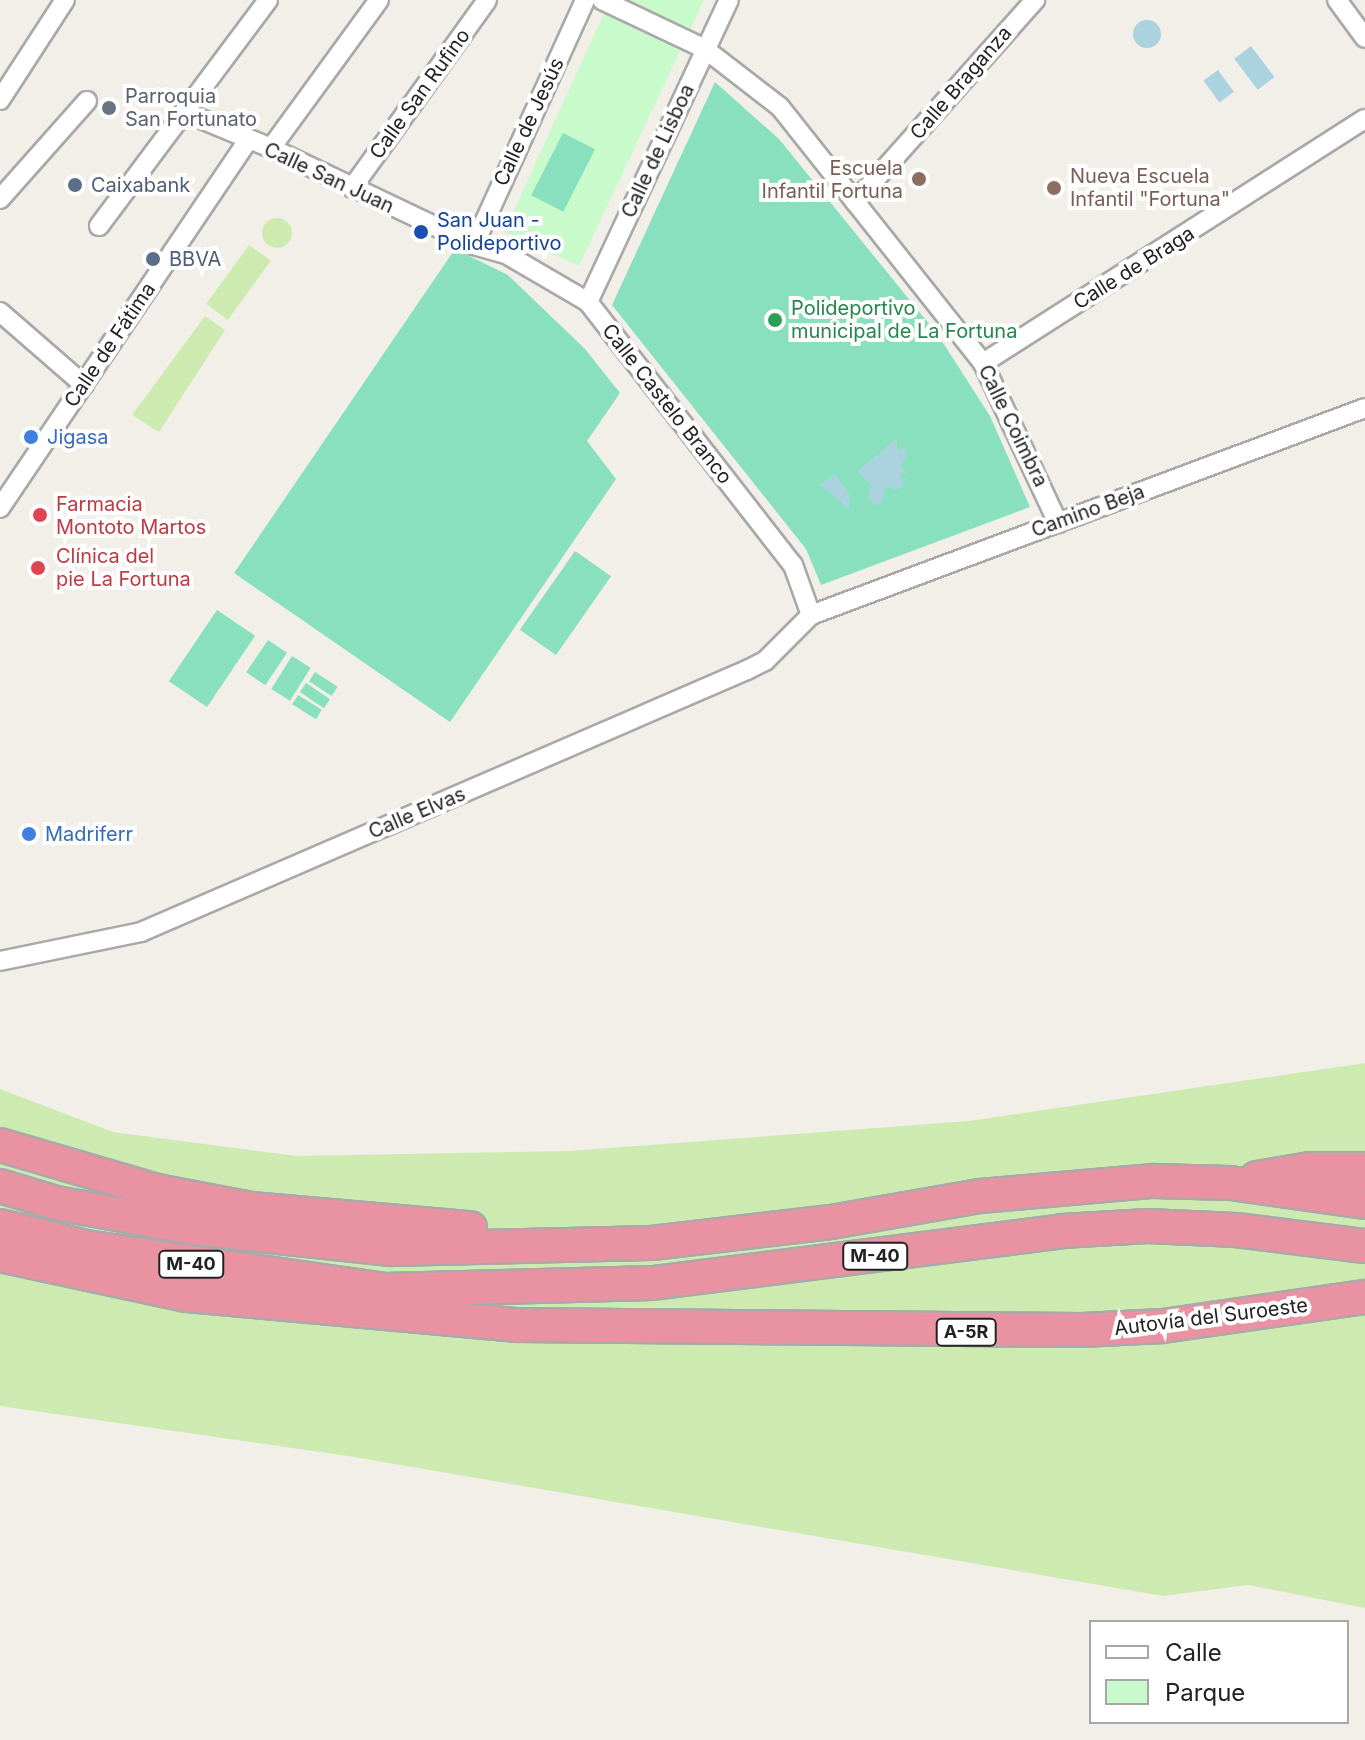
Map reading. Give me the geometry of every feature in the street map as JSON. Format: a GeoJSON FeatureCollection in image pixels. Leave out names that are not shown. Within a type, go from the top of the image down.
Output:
{"type":"FeatureCollection","features":[{"type":"Feature","properties":{"kind":"highway"},"geometry":{"type":"LineString","coordinates":[[0,1145],[157,1191],[251,1209],[450,1228],[598,1230],[652,1243]]}},
{"type":"Feature","properties":{"kind":"highway"},"geometry":{"type":"LineString","coordinates":[[1230,1183],[1310,1169],[1365,1169]]}},
{"type":"Feature","properties":{"kind":"highway","name":"M-40"},"geometry":{"type":"LineString","coordinates":[[0,1186],[56,1203],[193,1228],[391,1249],[652,1243],[831,1222],[980,1196],[1153,1181],[1230,1183],[1365,1202]]}},
{"type":"Feature","properties":{"kind":"highway","name":"M-40"},"geometry":{"type":"LineString","coordinates":[[0,1226],[102,1250],[384,1290],[653,1283],[1048,1232],[1148,1226],[1236,1230],[1365,1246]]}},
{"type":"Feature","properties":{"kind":"highway"},"geometry":{"type":"LineString","coordinates":[[0,1255],[187,1295],[295,1309],[516,1325],[769,1324]]}},
{"type":"Feature","properties":{"kind":"highway","name":"A-5R"},"geometry":{"type":"LineString","coordinates":[[384,1290],[469,1307],[676,1313],[769,1324]]}},
{"type":"Feature","properties":{"kind":"highway","name":"Autovía del Suroeste"},"geometry":{"type":"LineString","coordinates":[[769,1324],[958,1332],[1163,1326],[1359,1306]]}},
{"type":"Feature","properties":{"kind":"street"},"geometry":{"type":"LineString","coordinates":[[0,100],[65,0]]}},
{"type":"Feature","properties":{"kind":"street"},"geometry":{"type":"LineString","coordinates":[[99,226],[268,0]]}},
{"type":"Feature","properties":{"kind":"street"},"geometry":{"type":"LineString","coordinates":[[271,148],[379,0]]}},
{"type":"Feature","properties":{"kind":"street","name":"Calle San Rufino"},"geometry":{"type":"LineString","coordinates":[[352,188],[487,0]]}},
{"type":"Feature","properties":{"kind":"street","name":"Calle de Jesús"},"geometry":{"type":"LineString","coordinates":[[474,245],[585,0]]}},
{"type":"Feature","properties":{"kind":"street","name":"Calle Coimbra"},"geometry":{"type":"LineString","coordinates":[[602,0],[705,49],[780,107],[983,363],[1058,523]]}},
{"type":"Feature","properties":{"kind":"street","name":"Calle de Lisboa"},"geometry":{"type":"LineString","coordinates":[[588,302],[729,0]]}},
{"type":"Feature","properties":{"kind":"street","name":"Calle Braganza"},"geometry":{"type":"LineString","coordinates":[[855,202],[1035,0]]}},
{"type":"Feature","properties":{"kind":"street"},"geometry":{"type":"LineString","coordinates":[[1337,0],[1365,38]]}},
{"type":"Feature","properties":{"kind":"street"},"geometry":{"type":"LineString","coordinates":[[0,199],[87,101]]}},
{"type":"Feature","properties":{"kind":"street","name":"Calle San Juan"},"geometry":{"type":"LineString","coordinates":[[184,112],[247,142],[271,148],[474,245]]}},
{"type":"Feature","properties":{"kind":"street","name":"Calle de Braga"},"geometry":{"type":"LineString","coordinates":[[983,363],[1365,119]]}},
{"type":"Feature","properties":{"kind":"street","name":"Calle de Fátima"},"geometry":{"type":"LineString","coordinates":[[0,508],[7,481],[84,385],[247,142]]}},
{"type":"Feature","properties":{"kind":"street","name":"Calle Castelo Branco"},"geometry":{"type":"LineString","coordinates":[[474,245],[519,261],[588,302],[793,565],[811,615]]}},
{"type":"Feature","properties":{"kind":"street"},"geometry":{"type":"LineString","coordinates":[[0,312],[84,385]]}},
{"type":"Feature","properties":{"kind":"street","name":"Camino Beja"},"geometry":{"type":"LineString","coordinates":[[811,615],[1365,408]]}},
{"type":"Feature","properties":{"kind":"street","name":"Calle Elvas"},"geometry":{"type":"LineString","coordinates":[[0,961],[141,932],[218,900],[747,670],[765,661],[811,615]]}},
{"type":"Feature","properties":{"kind":"green space"},"geometry":{"type":"Polygon","coordinates":[[[610,0],[704,0],[579,266],[504,232],[610,0]]]}},
{"type":"Feature","properties":{"kind":"green space","name":"Polideportivo municipal de La Fortuna"},"geometry":{"type":"Polygon","coordinates":[[[715,82],[779,139],[938,335],[990,416],[1030,507],[821,585],[806,549],[612,305],[715,82]]]}},
{"type":"Feature","properties":{"kind":"green space"},"geometry":{"type":"Polygon","coordinates":[[[563,133],[595,149],[563,212],[531,195],[563,133]]]}},
{"type":"Feature","properties":{"kind":"green space"},"geometry":{"type":"Polygon","coordinates":[[[277,218],[287,223],[292,233],[287,243],[277,248],[267,243],[262,233],[267,223],[277,218]]]}},
{"type":"Feature","properties":{"kind":"green space"},"geometry":{"type":"Polygon","coordinates":[[[249,245],[271,261],[228,320],[206,304],[249,245]]]}},
{"type":"Feature","properties":{"kind":"green space"},"geometry":{"type":"Polygon","coordinates":[[[455,249],[508,275],[585,349],[620,393],[587,441],[616,479],[450,722],[234,573],[455,249]]]}},
{"type":"Feature","properties":{"kind":"green space"},"geometry":{"type":"Polygon","coordinates":[[[205,316],[225,330],[159,432],[132,415],[205,316]]]}},
{"type":"Feature","properties":{"kind":"green space"},"geometry":{"type":"Polygon","coordinates":[[[575,551],[611,576],[556,655],[520,630],[575,551]]]}},
{"type":"Feature","properties":{"kind":"green space"},"geometry":{"type":"Polygon","coordinates":[[[217,610],[255,636],[207,707],[169,681],[217,610]]]}},
{"type":"Feature","properties":{"kind":"green space"},"geometry":{"type":"Polygon","coordinates":[[[268,640],[287,653],[265,685],[246,672],[268,640]]]}},
{"type":"Feature","properties":{"kind":"green space"},"geometry":{"type":"Polygon","coordinates":[[[292,656],[311,668],[290,701],[271,689],[292,656]]]}},
{"type":"Feature","properties":{"kind":"green space"},"geometry":{"type":"Polygon","coordinates":[[[315,672],[338,687],[332,696],[309,681],[315,672]]]}},
{"type":"Feature","properties":{"kind":"green space"},"geometry":{"type":"Polygon","coordinates":[[[306,683],[330,699],[324,708],[300,692],[306,683]]]}},
{"type":"Feature","properties":{"kind":"green space"},"geometry":{"type":"Polygon","coordinates":[[[298,695],[322,710],[316,719],[292,704],[298,695]]]}},
{"type":"Feature","properties":{"kind":"green space"},"geometry":{"type":"Polygon","coordinates":[[[1365,1063],[1365,1608],[1248,1585],[1163,1596],[348,1456],[0,1406],[0,1089],[113,1132],[297,1156],[569,1151],[969,1121],[1365,1063]]]}},
{"type":"Feature","properties":{"kind":"water"},"geometry":{"type":"Polygon","coordinates":[[[1147,20],[1157,24],[1161,34],[1157,44],[1147,48],[1137,44],[1133,34],[1137,24],[1147,20]]]}},
{"type":"Feature","properties":{"kind":"water"},"geometry":{"type":"Polygon","coordinates":[[[1251,46],[1274,77],[1258,90],[1234,59],[1251,46]]]}},
{"type":"Feature","properties":{"kind":"water"},"geometry":{"type":"Polygon","coordinates":[[[1218,70],[1234,92],[1219,102],[1203,81],[1218,70]]]}},
{"type":"Feature","properties":{"kind":"water"},"geometry":{"type":"Polygon","coordinates":[[[897,438],[897,450],[904,448],[907,454],[901,466],[907,473],[899,474],[904,485],[897,490],[886,487],[881,503],[874,506],[868,496],[871,486],[858,471],[897,438]]]}},
{"type":"Feature","properties":{"kind":"water"},"geometry":{"type":"Polygon","coordinates":[[[834,474],[850,494],[849,509],[820,485],[834,474]]]}},
{"type":"Feature","properties":{"kind":"place","name":"Parroquia San Fortunato"},"geometry":{"type":"Point","coordinates":[109,108]}},
{"type":"Feature","properties":{"kind":"place","name":"Escuela Infantil Fortuna"},"geometry":{"type":"Point","coordinates":[919,179]}},
{"type":"Feature","properties":{"kind":"place","name":"Caixabank"},"geometry":{"type":"Point","coordinates":[75,185]}},
{"type":"Feature","properties":{"kind":"place","name":"Nueva Escuela Infantil \"Fortuna\""},"geometry":{"type":"Point","coordinates":[1054,188]}},
{"type":"Feature","properties":{"kind":"place","name":"San Juan - Polideportivo"},"geometry":{"type":"Point","coordinates":[421,232]}},
{"type":"Feature","properties":{"kind":"place","name":"BBVA"},"geometry":{"type":"Point","coordinates":[153,259]}},
{"type":"Feature","properties":{"kind":"place","name":"Polideportivo municipal de La Fortuna"},"geometry":{"type":"Point","coordinates":[775,320]}},
{"type":"Feature","properties":{"kind":"place","name":"Jigasa"},"geometry":{"type":"Point","coordinates":[31,437]}},
{"type":"Feature","properties":{"kind":"place","name":"Farmacia Montoto Martos"},"geometry":{"type":"Point","coordinates":[40,515]}},
{"type":"Feature","properties":{"kind":"place","name":"Clínica del pie La Fortuna"},"geometry":{"type":"Point","coordinates":[38,568]}},
{"type":"Feature","properties":{"kind":"place","name":"Madriferr"},"geometry":{"type":"Point","coordinates":[29,834]}}]}
